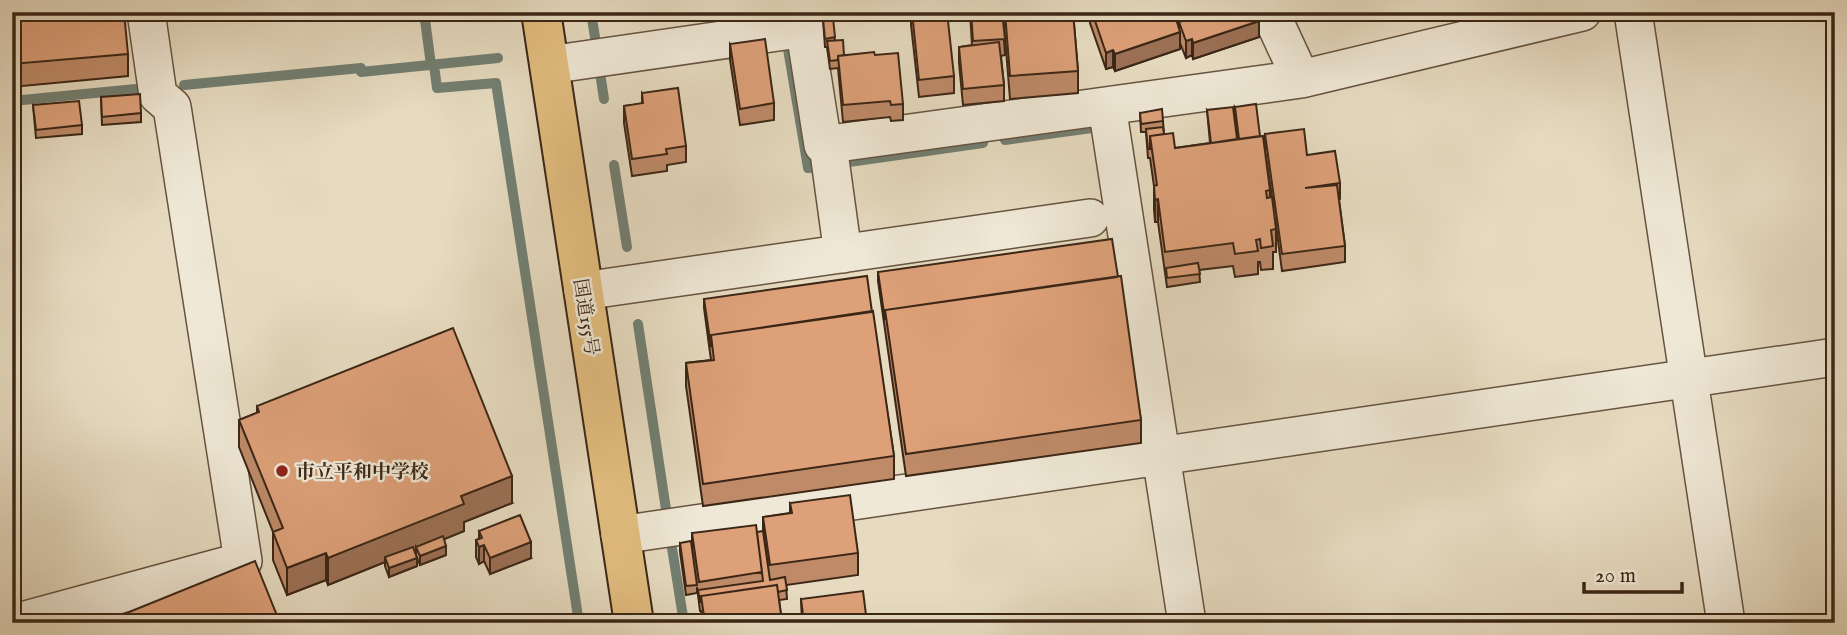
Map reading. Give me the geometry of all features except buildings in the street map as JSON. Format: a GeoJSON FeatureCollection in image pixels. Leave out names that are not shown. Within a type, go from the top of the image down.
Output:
{"type":"FeatureCollection","features":[{"type":"Feature","properties":{"kind":"highway","name":"国道155号"},"geometry":{"type":"LineString","coordinates":[[541,12],[634,623]]}},
{"type":"Feature","properties":{"kind":"street"},"geometry":{"type":"LineString","coordinates":[[14,623],[243,561],[172,107],[158,95],[146,12]]}},
{"type":"Feature","properties":{"kind":"street"},"geometry":{"type":"LineString","coordinates":[[1270,12],[1301,79]]}},
{"type":"Feature","properties":{"kind":"street"},"geometry":{"type":"LineString","coordinates":[[549,65],[804,20],[823,145],[828,145],[1301,79],[1582,12]]}},
{"type":"Feature","properties":{"kind":"street"},"geometry":{"type":"LineString","coordinates":[[1633,12],[1726,623]]}},
{"type":"Feature","properties":{"kind":"street"},"geometry":{"type":"LineString","coordinates":[[1107,106],[1187,623]]}},
{"type":"Feature","properties":{"kind":"street"},"geometry":{"type":"LineString","coordinates":[[828,145],[843,254]]}},
{"type":"Feature","properties":{"kind":"street"},"geometry":{"type":"LineString","coordinates":[[583,291],[1090,219]]}},
{"type":"Feature","properties":{"kind":"street"},"geometry":{"type":"LineString","coordinates":[[620,535],[1835,357]]}},
{"type":"Feature","properties":{"kind":"waterway"},"geometry":{"type":"LineString","coordinates":[[424,12],[431,65]]}},
{"type":"Feature","properties":{"kind":"waterway"},"geometry":{"type":"LineString","coordinates":[[591,12],[596,44]]}},
{"type":"Feature","properties":{"kind":"waterway"},"geometry":{"type":"LineString","coordinates":[[788,49],[808,168],[818,167]]}},
{"type":"Feature","properties":{"kind":"waterway"},"geometry":{"type":"LineString","coordinates":[[184,85],[361,68],[361,72],[498,58]]}},
{"type":"Feature","properties":{"kind":"waterway"},"geometry":{"type":"LineString","coordinates":[[434,65],[437,88],[496,83],[579,623]]}},
{"type":"Feature","properties":{"kind":"waterway"},"geometry":{"type":"LineString","coordinates":[[599,66],[604,99]]}},
{"type":"Feature","properties":{"kind":"waterway"},"geometry":{"type":"LineString","coordinates":[[12,101],[136,89]]}},
{"type":"Feature","properties":{"kind":"waterway"},"geometry":{"type":"LineString","coordinates":[[1005,140],[1099,127]]}},
{"type":"Feature","properties":{"kind":"waterway"},"geometry":{"type":"LineString","coordinates":[[842,163],[983,143]]}},
{"type":"Feature","properties":{"kind":"waterway"},"geometry":{"type":"LineString","coordinates":[[614,165],[627,247]]}},
{"type":"Feature","properties":{"kind":"waterway"},"geometry":{"type":"LineString","coordinates":[[638,324],[667,516]]}},
{"type":"Feature","properties":{"kind":"waterway"},"geometry":{"type":"LineString","coordinates":[[671,542],[684,623]]}},
{"type":"Feature","properties":{"kind":"place","name":"市立平和中学校"},"geometry":{"type":"Point","coordinates":[282,471]}}]}
